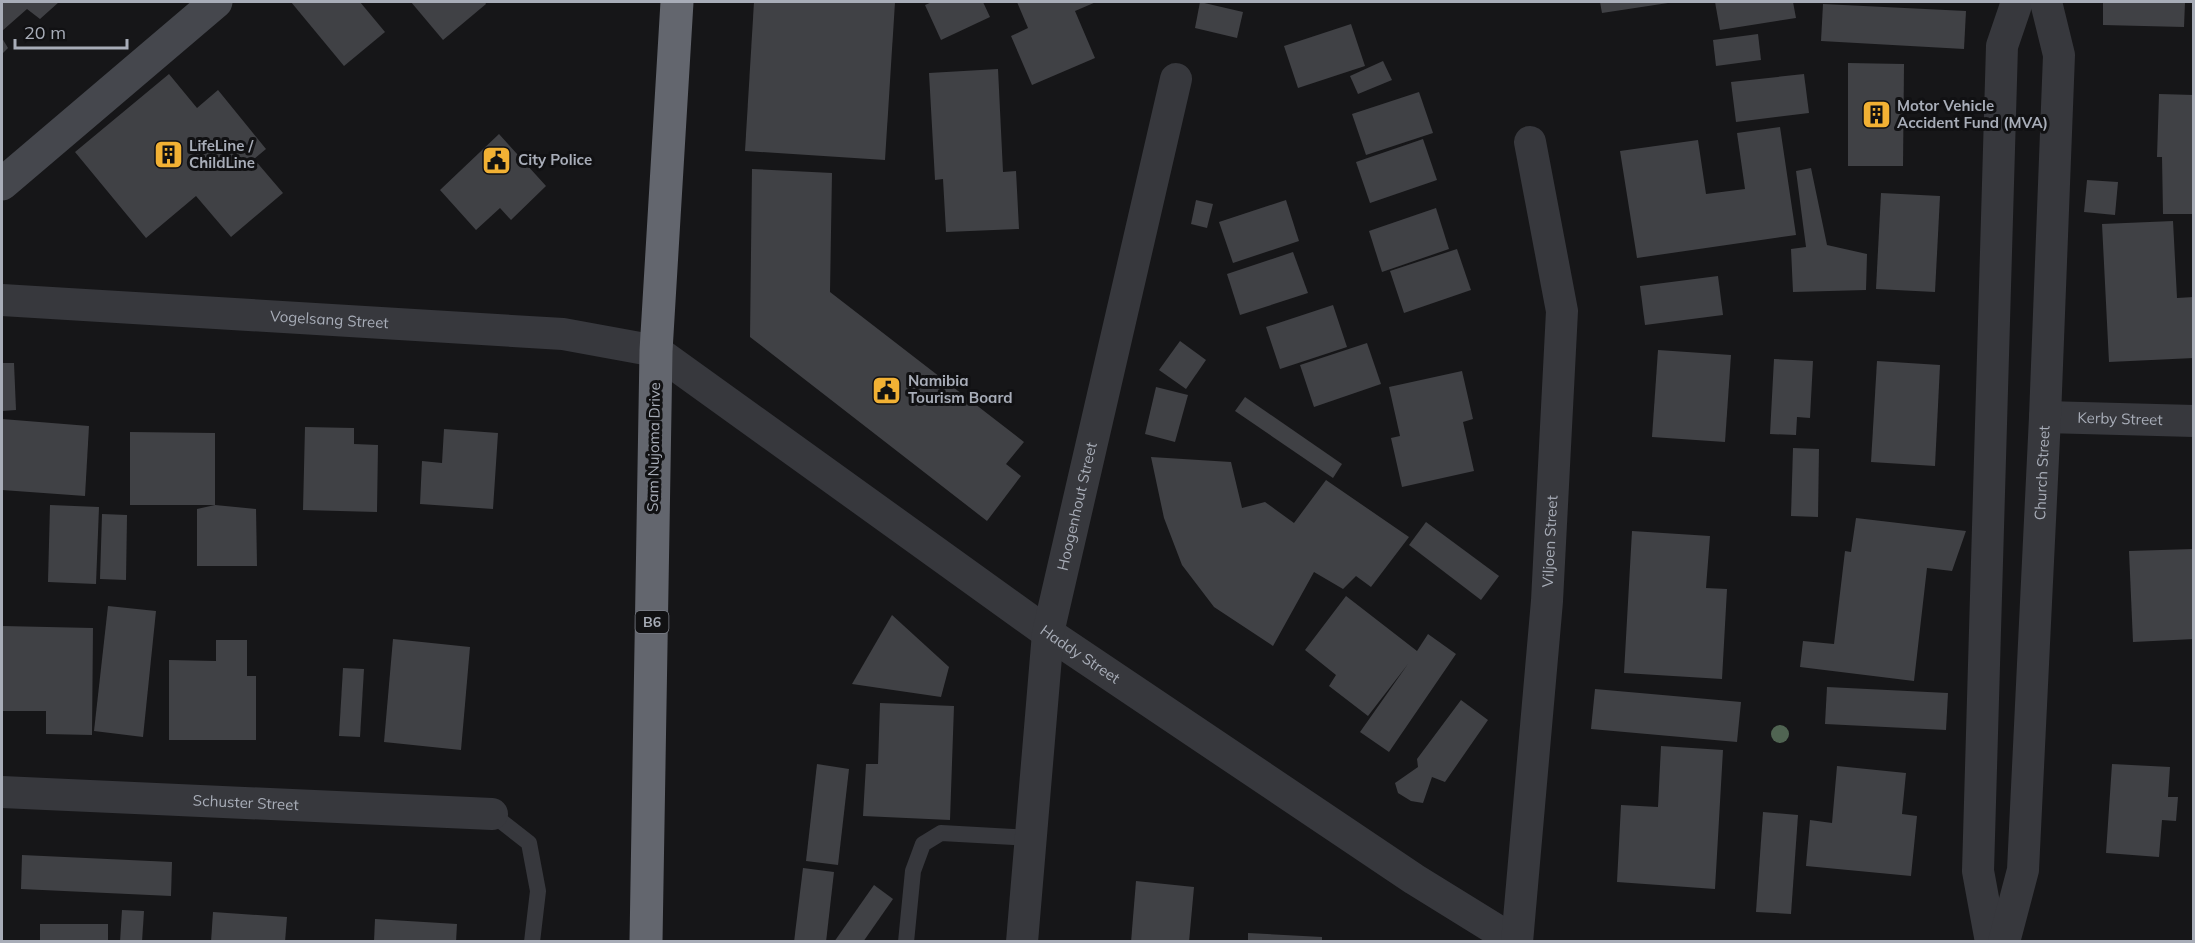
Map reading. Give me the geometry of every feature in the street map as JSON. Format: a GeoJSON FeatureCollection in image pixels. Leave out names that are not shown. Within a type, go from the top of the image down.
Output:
{"type":"FeatureCollection","features":[{"type":"Feature","properties":{"kind":"highway","name":"Sam Nujoma Drive"},"geometry":{"type":"LineString","coordinates":[[646,942],[656,351],[677,2]]}},
{"type":"Feature","properties":{"kind":"highway","name":"Sam Nujoma Drive"},"geometry":{"type":"LineString","coordinates":[[637,942],[648,892]]}},
{"type":"Feature","properties":{"kind":"street"},"geometry":{"type":"LineString","coordinates":[[2,184],[216,2]]}},
{"type":"Feature","properties":{"kind":"street"},"geometry":{"type":"LineString","coordinates":[[1991,942],[1978,871],[1978,847],[2002,46],[2018,2]]}},
{"type":"Feature","properties":{"kind":"street","name":"Church Street"},"geometry":{"type":"LineString","coordinates":[[2004,942],[2023,870],[2045,417],[2059,55],[2046,2]]}},
{"type":"Feature","properties":{"kind":"street","name":"Hoogenhout Street"},"geometry":{"type":"LineString","coordinates":[[1023,942],[1048,633],[1176,79]]}},
{"type":"Feature","properties":{"kind":"street","name":"Viljoen Street"},"geometry":{"type":"LineString","coordinates":[[1516,942],[1548,601],[1562,311],[1530,142]]}},
{"type":"Feature","properties":{"kind":"street","name":"Vogelsang Street"},"geometry":{"type":"LineString","coordinates":[[2,300],[563,334],[656,351]]}},
{"type":"Feature","properties":{"kind":"street","name":"Haddy Street"},"geometry":{"type":"LineString","coordinates":[[656,351],[1048,633],[1414,879],[1516,942]]}},
{"type":"Feature","properties":{"kind":"street","name":"Kerby Street"},"geometry":{"type":"LineString","coordinates":[[2045,417],[2193,421]]}},
{"type":"Feature","properties":{"kind":"street","name":"Schuster Street"},"geometry":{"type":"LineString","coordinates":[[2,792],[492,814]]}},
{"type":"Feature","properties":{"kind":"lane"},"geometry":{"type":"LineString","coordinates":[[492,814],[529,843],[538,891],[532,942]]}},
{"type":"Feature","properties":{"kind":"lane"},"geometry":{"type":"LineString","coordinates":[[906,942],[913,871],[923,844],[941,833],[1031,838]]}},
{"type":"Feature","properties":{"kind":"building"},"geometry":{"type":"Polygon","coordinates":[[[2,2],[59,2],[40,19],[27,9],[2,31],[2,2]]]}},
{"type":"Feature","properties":{"kind":"building"},"geometry":{"type":"Polygon","coordinates":[[[291,2],[360,2],[385,32],[344,66],[291,2]]]}},
{"type":"Feature","properties":{"kind":"building"},"geometry":{"type":"Polygon","coordinates":[[[411,2],[485,2],[486,4],[443,40],[411,2]]]}},
{"type":"Feature","properties":{"kind":"building"},"geometry":{"type":"Polygon","coordinates":[[[754,2],[895,2],[885,160],[745,151],[754,2]]]}},
{"type":"Feature","properties":{"kind":"building"},"geometry":{"type":"Polygon","coordinates":[[[932,2],[983,2],[990,17],[941,40],[925,5],[932,2]]]}},
{"type":"Feature","properties":{"kind":"building"},"geometry":{"type":"Polygon","coordinates":[[[1017,2],[1096,2],[1075,11],[1095,58],[1032,85],[1011,36],[1028,28],[1017,2]]]}},
{"type":"Feature","properties":{"kind":"building"},"geometry":{"type":"Polygon","coordinates":[[[1200,2],[1243,12],[1237,38],[1195,28],[1200,2]]]}},
{"type":"Feature","properties":{"kind":"building"},"geometry":{"type":"Polygon","coordinates":[[[1600,2],[1668,2],[1668,3],[1602,13],[1600,2]]]}},
{"type":"Feature","properties":{"kind":"building"},"geometry":{"type":"Polygon","coordinates":[[[1715,2],[1793,2],[1796,18],[1720,30],[1715,2]]]}},
{"type":"Feature","properties":{"kind":"building"},"geometry":{"type":"Polygon","coordinates":[[[2103,2],[2185,2],[2184,27],[2103,25],[2103,2]]]}},
{"type":"Feature","properties":{"kind":"building"},"geometry":{"type":"Polygon","coordinates":[[[1823,4],[1966,11],[1964,49],[1821,41],[1823,4]]]}},
{"type":"Feature","properties":{"kind":"building"},"geometry":{"type":"Polygon","coordinates":[[[1351,24],[1365,66],[1298,88],[1284,46],[1351,24]]]}},
{"type":"Feature","properties":{"kind":"building"},"geometry":{"type":"Polygon","coordinates":[[[1758,34],[1761,60],[1716,66],[1713,40],[1758,34]]]}},
{"type":"Feature","properties":{"kind":"building"},"geometry":{"type":"Polygon","coordinates":[[[2,38],[8,48],[2,54],[2,38]]]}},
{"type":"Feature","properties":{"kind":"building"},"geometry":{"type":"Polygon","coordinates":[[[1383,61],[1392,80],[1358,94],[1350,76],[1383,61]]]}},
{"type":"Feature","properties":{"kind":"building","name":"Motor Vehicle Accident Fund (MVA)"},"geometry":{"type":"Polygon","coordinates":[[[1848,63],[1904,64],[1903,166],[1848,166],[1848,63]]]}},
{"type":"Feature","properties":{"kind":"building"},"geometry":{"type":"Polygon","coordinates":[[[998,69],[1003,172],[1016,171],[1019,229],[946,232],[943,179],[935,180],[929,73],[998,69]]]}},
{"type":"Feature","properties":{"kind":"building","name":"LifeLine / ChildLine"},"geometry":{"type":"Polygon","coordinates":[[[169,74],[197,108],[218,90],[266,149],[254,159],[283,193],[231,237],[196,196],[146,238],[75,152],[169,74]]]}},
{"type":"Feature","properties":{"kind":"building"},"geometry":{"type":"Polygon","coordinates":[[[1804,74],[1809,113],[1736,122],[1731,82],[1804,74]]]}},
{"type":"Feature","properties":{"kind":"building"},"geometry":{"type":"Polygon","coordinates":[[[1419,92],[1433,133],[1366,155],[1352,114],[1419,92]]]}},
{"type":"Feature","properties":{"kind":"building"},"geometry":{"type":"Polygon","coordinates":[[[2159,94],[2194,95],[2194,214],[2163,214],[2162,157],[2157,157],[2159,94]]]}},
{"type":"Feature","properties":{"kind":"building"},"geometry":{"type":"Polygon","coordinates":[[[1780,127],[1796,235],[1637,258],[1620,151],[1698,140],[1706,194],[1745,189],[1737,133],[1780,127]]]}},
{"type":"Feature","properties":{"kind":"building","name":"City Police"},"geometry":{"type":"Polygon","coordinates":[[[499,134],[546,186],[511,220],[500,208],[476,230],[440,190],[499,134]]]}},
{"type":"Feature","properties":{"kind":"building"},"geometry":{"type":"Polygon","coordinates":[[[1423,139],[1437,180],[1370,203],[1356,162],[1423,139]]]}},
{"type":"Feature","properties":{"kind":"building"},"geometry":{"type":"Polygon","coordinates":[[[1811,168],[1827,245],[1867,254],[1866,290],[1793,292],[1791,249],[1806,247],[1796,171],[1811,168]]]}},
{"type":"Feature","properties":{"kind":"building","name":"Namibia Tourism Board"},"geometry":{"type":"Polygon","coordinates":[[[752,169],[832,173],[830,292],[1024,442],[1006,464],[1021,476],[987,521],[750,337],[752,169]]]}},
{"type":"Feature","properties":{"kind":"building"},"geometry":{"type":"Polygon","coordinates":[[[2087,180],[2118,182],[2115,215],[2084,212],[2087,180]]]}},
{"type":"Feature","properties":{"kind":"building"},"geometry":{"type":"Polygon","coordinates":[[[1881,193],[1940,196],[1935,292],[1876,289],[1881,193]]]}},
{"type":"Feature","properties":{"kind":"building"},"geometry":{"type":"Polygon","coordinates":[[[1196,200],[1213,204],[1207,228],[1191,224],[1196,200]]]}},
{"type":"Feature","properties":{"kind":"building"},"geometry":{"type":"Polygon","coordinates":[[[1286,200],[1299,241],[1233,263],[1219,222],[1286,200]]]}},
{"type":"Feature","properties":{"kind":"building"},"geometry":{"type":"Polygon","coordinates":[[[1436,208],[1449,249],[1382,272],[1369,231],[1436,208]]]}},
{"type":"Feature","properties":{"kind":"building"},"geometry":{"type":"Polygon","coordinates":[[[2173,221],[2177,298],[2194,297],[2194,358],[2109,362],[2102,224],[2173,221]]]}},
{"type":"Feature","properties":{"kind":"building"},"geometry":{"type":"Polygon","coordinates":[[[1457,249],[1471,290],[1404,313],[1390,271],[1457,249]]]}},
{"type":"Feature","properties":{"kind":"building"},"geometry":{"type":"Polygon","coordinates":[[[1293,252],[1308,293],[1240,315],[1227,274],[1293,252]]]}},
{"type":"Feature","properties":{"kind":"building"},"geometry":{"type":"Polygon","coordinates":[[[1718,276],[1723,315],[1645,325],[1640,286],[1718,276]]]}},
{"type":"Feature","properties":{"kind":"building"},"geometry":{"type":"Polygon","coordinates":[[[1333,305],[1347,347],[1280,369],[1266,327],[1333,305]]]}},
{"type":"Feature","properties":{"kind":"building"},"geometry":{"type":"Polygon","coordinates":[[[1180,341],[1206,360],[1186,389],[1159,370],[1180,341]]]}},
{"type":"Feature","properties":{"kind":"building"},"geometry":{"type":"Polygon","coordinates":[[[1367,343],[1381,384],[1314,407],[1300,365],[1367,343]]]}},
{"type":"Feature","properties":{"kind":"building"},"geometry":{"type":"Polygon","coordinates":[[[1658,350],[1731,355],[1725,442],[1652,437],[1658,350]]]}},
{"type":"Feature","properties":{"kind":"building"},"geometry":{"type":"Polygon","coordinates":[[[1774,359],[1813,361],[1810,418],[1797,417],[1796,435],[1770,434],[1774,359]]]}},
{"type":"Feature","properties":{"kind":"building"},"geometry":{"type":"Polygon","coordinates":[[[1877,361],[1940,365],[1935,466],[1871,462],[1877,361]]]}},
{"type":"Feature","properties":{"kind":"building"},"geometry":{"type":"Polygon","coordinates":[[[2,363],[14,363],[16,410],[2,411],[2,363]]]}},
{"type":"Feature","properties":{"kind":"building"},"geometry":{"type":"Polygon","coordinates":[[[1462,371],[1473,419],[1463,422],[1474,471],[1402,487],[1391,438],[1400,436],[1389,387],[1462,371]]]}},
{"type":"Feature","properties":{"kind":"building"},"geometry":{"type":"Polygon","coordinates":[[[1156,387],[1188,395],[1175,442],[1145,434],[1156,387]]]}},
{"type":"Feature","properties":{"kind":"building"},"geometry":{"type":"Polygon","coordinates":[[[1245,397],[1342,464],[1333,478],[1235,411],[1245,397]]]}},
{"type":"Feature","properties":{"kind":"building"},"geometry":{"type":"Polygon","coordinates":[[[2,419],[89,426],[85,496],[2,490],[2,419]]]}},
{"type":"Feature","properties":{"kind":"building"},"geometry":{"type":"Polygon","coordinates":[[[305,427],[354,428],[354,444],[378,445],[377,512],[303,510],[305,427]]]}},
{"type":"Feature","properties":{"kind":"building"},"geometry":{"type":"Polygon","coordinates":[[[444,429],[498,433],[493,509],[420,504],[422,461],[442,463],[444,429]]]}},
{"type":"Feature","properties":{"kind":"building"},"geometry":{"type":"Polygon","coordinates":[[[130,432],[215,433],[215,505],[130,505],[130,432]]]}},
{"type":"Feature","properties":{"kind":"building"},"geometry":{"type":"Polygon","coordinates":[[[1793,448],[1819,449],[1818,517],[1791,516],[1793,448]]]}},
{"type":"Feature","properties":{"kind":"building"},"geometry":{"type":"Polygon","coordinates":[[[1151,457],[1231,462],[1242,508],[1265,502],[1294,523],[1326,480],[1409,537],[1371,587],[1356,576],[1343,589],[1314,572],[1273,646],[1214,607],[1182,565],[1164,518],[1151,457]]]}},
{"type":"Feature","properties":{"kind":"building"},"geometry":{"type":"Polygon","coordinates":[[[50,505],[99,507],[96,584],[48,582],[50,505]]]}},
{"type":"Feature","properties":{"kind":"building"},"geometry":{"type":"Polygon","coordinates":[[[215,505],[256,509],[257,566],[197,566],[197,509],[215,505]]]}},
{"type":"Feature","properties":{"kind":"building"},"geometry":{"type":"Polygon","coordinates":[[[102,514],[127,515],[126,580],[100,579],[102,514]]]}},
{"type":"Feature","properties":{"kind":"building"},"geometry":{"type":"Polygon","coordinates":[[[1856,518],[1966,531],[1952,571],[1927,568],[1914,681],[1800,667],[1803,641],[1834,644],[1845,551],[1851,552],[1856,518]]]}},
{"type":"Feature","properties":{"kind":"building"},"geometry":{"type":"Polygon","coordinates":[[[1426,522],[1499,576],[1481,600],[1409,545],[1426,522]]]}},
{"type":"Feature","properties":{"kind":"building"},"geometry":{"type":"Polygon","coordinates":[[[1632,531],[1710,536],[1706,588],[1727,589],[1722,679],[1624,673],[1632,531]]]}},
{"type":"Feature","properties":{"kind":"building"},"geometry":{"type":"Polygon","coordinates":[[[2193,549],[2194,639],[2133,642],[2129,551],[2193,549]]]}},
{"type":"Feature","properties":{"kind":"building"},"geometry":{"type":"Polygon","coordinates":[[[1346,596],[1417,651],[1428,634],[1456,654],[1389,752],[1360,732],[1408,664],[1368,716],[1329,686],[1336,675],[1305,650],[1346,596]]]}},
{"type":"Feature","properties":{"kind":"building"},"geometry":{"type":"Polygon","coordinates":[[[108,606],[156,611],[143,737],[94,731],[108,606]]]}},
{"type":"Feature","properties":{"kind":"building"},"geometry":{"type":"Polygon","coordinates":[[[892,615],[949,667],[941,697],[852,684],[892,615]]]}},
{"type":"Feature","properties":{"kind":"building"},"geometry":{"type":"Polygon","coordinates":[[[2,626],[93,628],[92,735],[46,734],[46,711],[2,711],[2,626]]]}},
{"type":"Feature","properties":{"kind":"building"},"geometry":{"type":"Polygon","coordinates":[[[393,639],[470,647],[461,750],[384,742],[393,639]]]}},
{"type":"Feature","properties":{"kind":"building"},"geometry":{"type":"Polygon","coordinates":[[[216,640],[247,640],[247,676],[256,676],[256,740],[169,740],[169,660],[216,661],[216,640]]]}},
{"type":"Feature","properties":{"kind":"building"},"geometry":{"type":"Polygon","coordinates":[[[343,668],[364,669],[360,737],[339,736],[343,668]]]}},
{"type":"Feature","properties":{"kind":"building"},"geometry":{"type":"Polygon","coordinates":[[[1827,687],[1948,693],[1946,730],[1825,724],[1827,687]]]}},
{"type":"Feature","properties":{"kind":"building"},"geometry":{"type":"Polygon","coordinates":[[[1595,689],[1741,702],[1737,742],[1591,729],[1595,689]]]}},
{"type":"Feature","properties":{"kind":"building"},"geometry":{"type":"Polygon","coordinates":[[[1461,700],[1488,720],[1445,782],[1432,777],[1423,803],[1411,801],[1398,793],[1395,783],[1418,767],[1417,759],[1461,700]]]}},
{"type":"Feature","properties":{"kind":"building"},"geometry":{"type":"Polygon","coordinates":[[[880,703],[954,706],[950,820],[863,816],[866,764],[878,764],[880,703]]]}},
{"type":"Feature","properties":{"kind":"building"},"geometry":{"type":"Polygon","coordinates":[[[1661,746],[1723,750],[1715,889],[1617,882],[1621,805],[1658,807],[1661,746]]]}},
{"type":"Feature","properties":{"kind":"building"},"geometry":{"type":"Polygon","coordinates":[[[817,764],[849,769],[838,865],[806,861],[817,764]]]}},
{"type":"Feature","properties":{"kind":"building"},"geometry":{"type":"Polygon","coordinates":[[[2112,764],[2170,767],[2168,797],[2178,797],[2176,821],[2162,820],[2159,857],[2106,853],[2112,764]]]}},
{"type":"Feature","properties":{"kind":"building"},"geometry":{"type":"Polygon","coordinates":[[[1837,766],[1906,773],[1902,814],[1917,816],[1911,876],[1806,866],[1810,820],[1832,823],[1837,766]]]}},
{"type":"Feature","properties":{"kind":"building"},"geometry":{"type":"Polygon","coordinates":[[[1763,812],[1798,815],[1791,914],[1756,912],[1763,812]]]}},
{"type":"Feature","properties":{"kind":"building"},"geometry":{"type":"Polygon","coordinates":[[[22,855],[172,862],[171,896],[21,889],[22,855]]]}},
{"type":"Feature","properties":{"kind":"building"},"geometry":{"type":"Polygon","coordinates":[[[803,868],[834,872],[826,942],[794,942],[803,868]]]}},
{"type":"Feature","properties":{"kind":"building"},"geometry":{"type":"Polygon","coordinates":[[[1136,881],[1194,887],[1189,942],[1131,942],[1136,881]]]}},
{"type":"Feature","properties":{"kind":"building"},"geometry":{"type":"Polygon","coordinates":[[[874,885],[893,899],[863,942],[834,942],[874,885]]]}},
{"type":"Feature","properties":{"kind":"building"},"geometry":{"type":"Polygon","coordinates":[[[122,910],[144,911],[142,942],[120,942],[122,910]]]}},
{"type":"Feature","properties":{"kind":"building"},"geometry":{"type":"Polygon","coordinates":[[[213,912],[287,917],[285,942],[211,942],[213,912]]]}},
{"type":"Feature","properties":{"kind":"building"},"geometry":{"type":"Polygon","coordinates":[[[375,919],[457,924],[456,942],[374,942],[375,919]]]}},
{"type":"Feature","properties":{"kind":"building"},"geometry":{"type":"Polygon","coordinates":[[[40,924],[108,924],[108,942],[40,942],[40,924]]]}},
{"type":"Feature","properties":{"kind":"building"},"geometry":{"type":"Polygon","coordinates":[[[1248,933],[1322,937],[1322,942],[1248,942],[1248,933]]]}},
{"type":"Feature","properties":{"kind":"place","name":"Motor Vehicle Accident Fund (MVA)"},"geometry":{"type":"Point","coordinates":[1876,115]}},
{"type":"Feature","properties":{"kind":"place","name":"LifeLine / ChildLine"},"geometry":{"type":"Point","coordinates":[168,155]}},
{"type":"Feature","properties":{"kind":"place","name":"City Police"},"geometry":{"type":"Point","coordinates":[497,160]}},
{"type":"Feature","properties":{"kind":"place","name":"Namibia Tourism Board"},"geometry":{"type":"Point","coordinates":[887,390]}}]}
